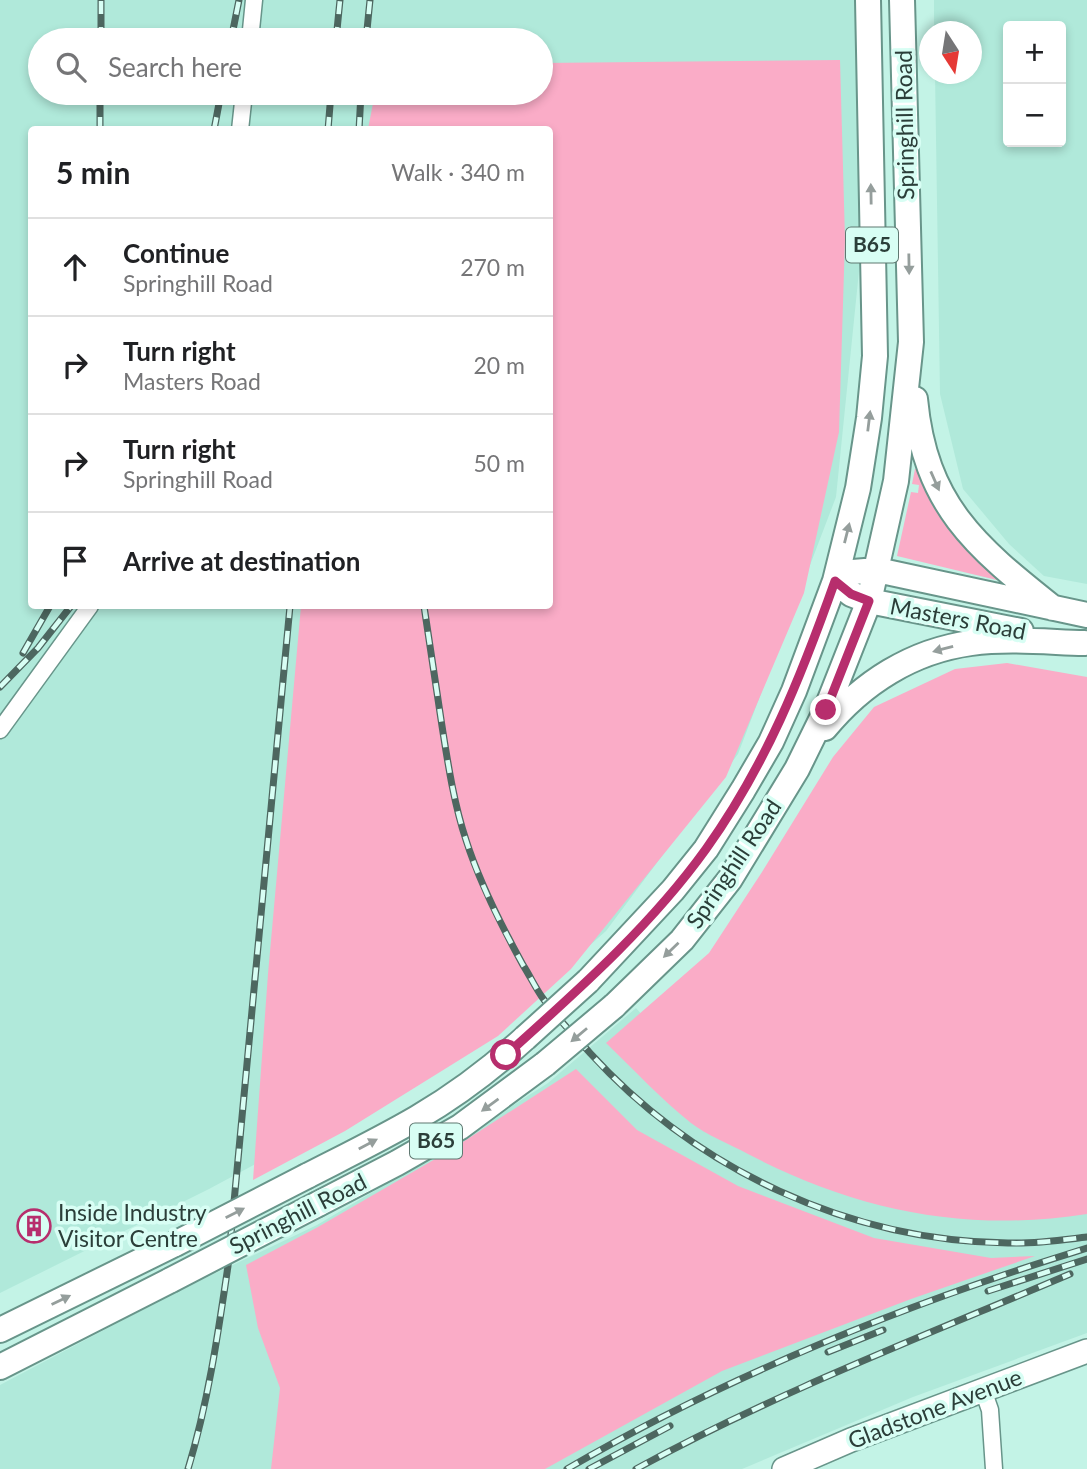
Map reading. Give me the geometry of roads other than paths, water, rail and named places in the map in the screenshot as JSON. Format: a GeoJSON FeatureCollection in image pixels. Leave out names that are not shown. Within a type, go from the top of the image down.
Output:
{"type":"FeatureCollection","features":[{"type":"Feature","properties":{"kind":"main road","name":"Springhill Road"},"geometry":{"type":"LineString","coordinates":[[0,1330],[307,1176],[417,1118],[460,1090],[506,1055],[588,981],[673,890],[706,849],[771,742],[794,691],[835,580],[858,488],[875,356],[867,0]]}},
{"type":"Feature","properties":{"kind":"main road","name":"Springhill Road"},"geometry":{"type":"LineString","coordinates":[[0,1367],[397,1163],[460,1127],[545,1064],[614,1006],[681,940],[730,879],[797,769],[831,699],[869,601],[896,481],[911,342],[902,0]]}},
{"type":"Feature","properties":{"kind":"main road"},"geometry":{"type":"LineString","coordinates":[[911,342],[921,437],[927,460],[944,499],[966,531],[989,556],[1053,608]]}},
{"type":"Feature","properties":{"kind":"main road","name":"Masters Road"},"geometry":{"type":"LineString","coordinates":[[1085,643],[869,601],[851,594],[835,580],[853,572],[877,570],[1087,615]]}},
{"type":"Feature","properties":{"kind":"main road"},"geometry":{"type":"LineString","coordinates":[[797,769],[843,708],[878,679],[919,656],[973,642],[1085,643]]}},
{"type":"Feature","properties":{"kind":"main road","name":"Gladstone Avenue"},"geometry":{"type":"LineString","coordinates":[[784,1469],[851,1440],[1087,1351]]}},
{"type":"Feature","properties":{"kind":"street"},"geometry":{"type":"LineString","coordinates":[[251,28],[254,0]]}},
{"type":"Feature","properties":{"kind":"street"},"geometry":{"type":"LineString","coordinates":[[240,126],[243,105]]}},
{"type":"Feature","properties":{"kind":"street"},"geometry":{"type":"LineString","coordinates":[[0,730],[88,609]]}},
{"type":"Feature","properties":{"kind":"street"},"geometry":{"type":"LineString","coordinates":[[983,1390],[990,1410],[994,1469]]}},
{"type":"Feature","properties":{"kind":"railway"},"geometry":{"type":"LineString","coordinates":[[101,0],[101,28]]}},
{"type":"Feature","properties":{"kind":"railway"},"geometry":{"type":"LineString","coordinates":[[233,28],[239,0]]}},
{"type":"Feature","properties":{"kind":"railway"},"geometry":{"type":"LineString","coordinates":[[337,28],[340,0]]}},
{"type":"Feature","properties":{"kind":"railway"},"geometry":{"type":"LineString","coordinates":[[367,28],[370,0]]}},
{"type":"Feature","properties":{"kind":"railway"},"geometry":{"type":"LineString","coordinates":[[100,105],[100,126]]}},
{"type":"Feature","properties":{"kind":"railway"},"geometry":{"type":"LineString","coordinates":[[215,126],[219,105]]}},
{"type":"Feature","properties":{"kind":"railway"},"geometry":{"type":"LineString","coordinates":[[328,126],[330,105]]}},
{"type":"Feature","properties":{"kind":"railway"},"geometry":{"type":"LineString","coordinates":[[359,126],[360,105]]}},
{"type":"Feature","properties":{"kind":"railway"},"geometry":{"type":"LineString","coordinates":[[23,653],[48,609]]}},
{"type":"Feature","properties":{"kind":"railway"},"geometry":{"type":"LineString","coordinates":[[0,687],[38,648],[69,609]]}},
{"type":"Feature","properties":{"kind":"railway"},"geometry":{"type":"LineString","coordinates":[[188,1469],[207,1394],[228,1266],[290,609]]}},
{"type":"Feature","properties":{"kind":"railway"},"geometry":{"type":"LineString","coordinates":[[424,609],[455,798],[466,840],[484,888],[542,997],[590,1053],[632,1095],[678,1132],[727,1164],[780,1191],[834,1213],[891,1229],[949,1239],[1018,1243],[1087,1237]]}},
{"type":"Feature","properties":{"kind":"railway"},"geometry":{"type":"LineString","coordinates":[[567,1469],[628,1435],[755,1372],[887,1317],[1087,1248]]}},
{"type":"Feature","properties":{"kind":"railway"},"geometry":{"type":"LineString","coordinates":[[988,1291],[1087,1259]]}},
{"type":"Feature","properties":{"kind":"railway"},"geometry":{"type":"LineString","coordinates":[[636,1469],[796,1390],[1070,1274]]}},
{"type":"Feature","properties":{"kind":"railway"},"geometry":{"type":"LineString","coordinates":[[828,1352],[883,1330]]}},
{"type":"Feature","properties":{"kind":"railway"},"geometry":{"type":"LineString","coordinates":[[589,1469],[670,1426]]}},
{"type":"Feature","properties":{"kind":"place","name":"Inside Industry Visitor Centre"},"geometry":{"type":"Point","coordinates":[34,1226]}}]}
